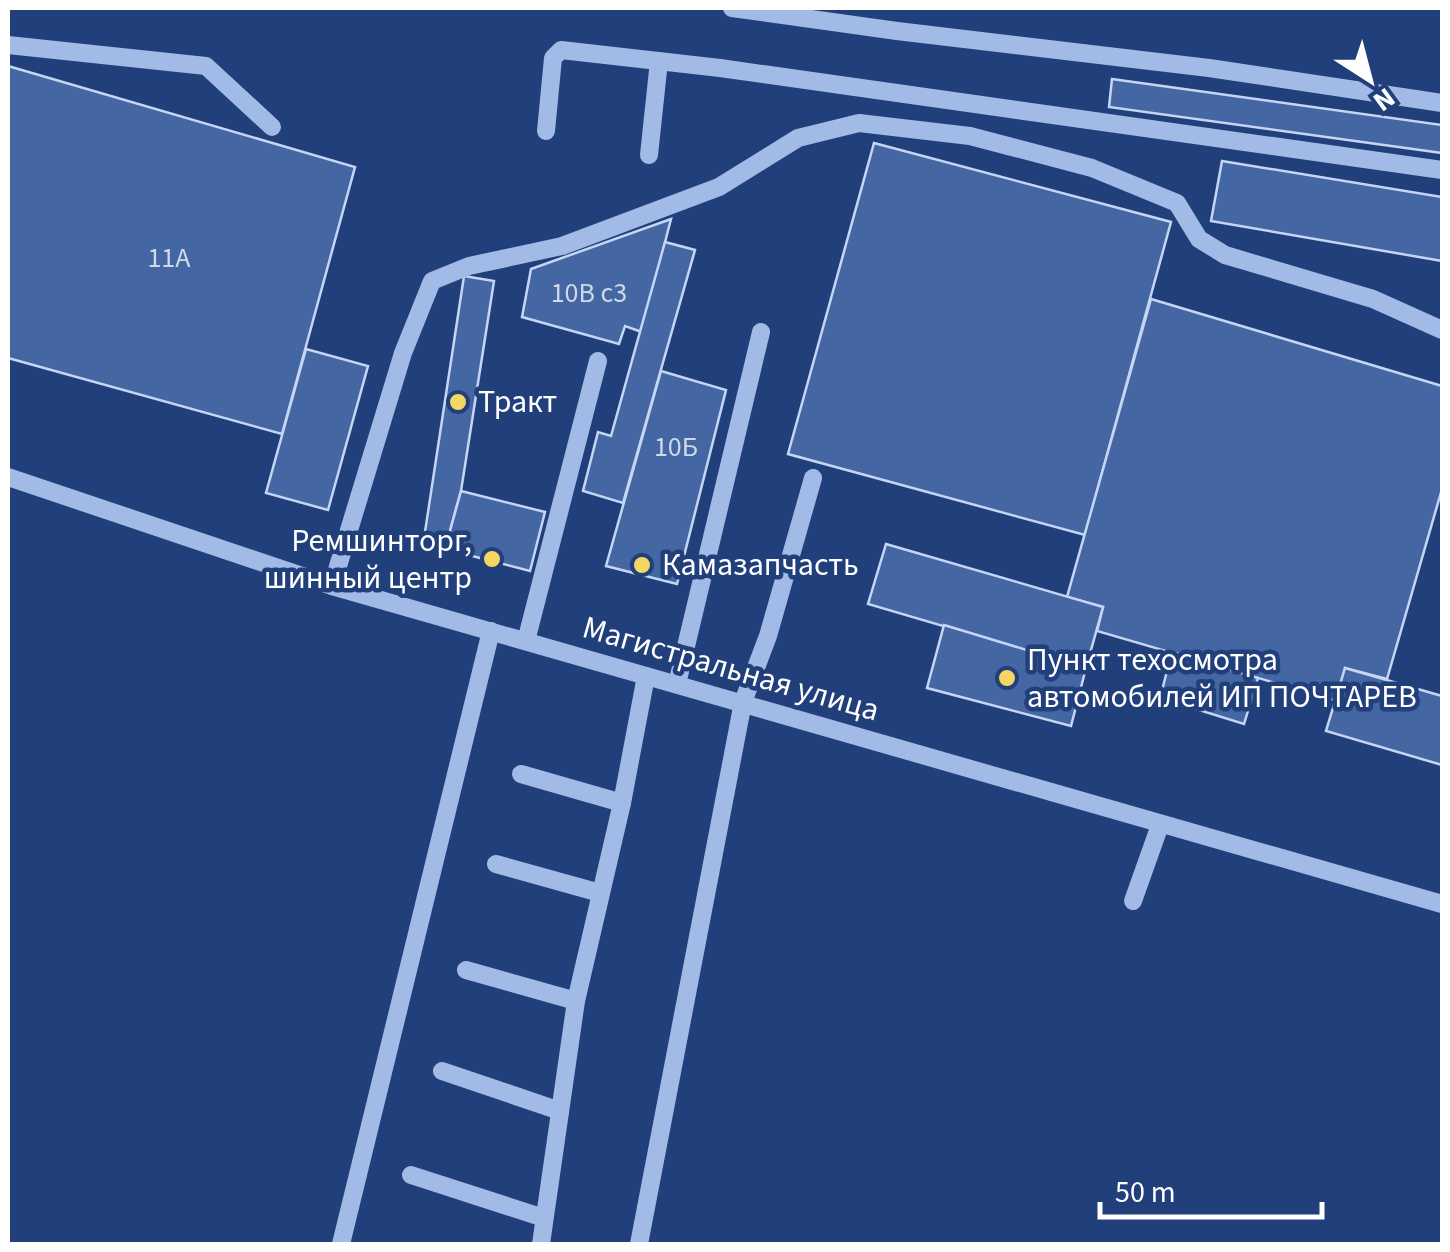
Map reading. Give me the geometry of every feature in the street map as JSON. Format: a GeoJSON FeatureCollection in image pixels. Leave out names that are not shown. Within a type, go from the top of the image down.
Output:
{"type":"FeatureCollection","features":[{"type":"Feature","properties":{"kind":"street"},"geometry":{"type":"LineString","coordinates":[[732,8],[1209,68],[1442,102]]}},
{"type":"Feature","properties":{"kind":"street"},"geometry":{"type":"LineString","coordinates":[[8,45],[206,66],[272,128]]}},
{"type":"Feature","properties":{"kind":"street"},"geometry":{"type":"LineString","coordinates":[[546,130],[553,58],[561,50],[1442,170]]}},
{"type":"Feature","properties":{"kind":"street"},"geometry":{"type":"LineString","coordinates":[[649,155],[659,61]]}},
{"type":"Feature","properties":{"kind":"street"},"geometry":{"type":"LineString","coordinates":[[332,586],[403,353],[432,281],[469,266],[562,246],[719,187],[798,138],[859,122],[970,136],[1092,168],[1176,202],[1199,239],[1225,255],[1373,300],[1442,330]]}},
{"type":"Feature","properties":{"kind":"street"},"geometry":{"type":"LineString","coordinates":[[677,684],[761,332]]}},
{"type":"Feature","properties":{"kind":"street"},"geometry":{"type":"LineString","coordinates":[[526,641],[598,361]]}},
{"type":"Feature","properties":{"kind":"street","name":"Магистральная улица"},"geometry":{"type":"LineString","coordinates":[[8,477],[332,586],[1442,904]]}},
{"type":"Feature","properties":{"kind":"street"},"geometry":{"type":"LineString","coordinates":[[640,1244],[743,702],[768,636],[813,478]]}},
{"type":"Feature","properties":{"kind":"street"},"geometry":{"type":"LineString","coordinates":[[341,1244],[491,631]]}},
{"type":"Feature","properties":{"kind":"street"},"geometry":{"type":"LineString","coordinates":[[540,1244],[576,1001],[622,803],[646,676]]}},
{"type":"Feature","properties":{"kind":"street"},"geometry":{"type":"LineString","coordinates":[[521,774],[622,803]]}},
{"type":"Feature","properties":{"kind":"street"},"geometry":{"type":"LineString","coordinates":[[1134,902],[1160,825]]}},
{"type":"Feature","properties":{"kind":"street"},"geometry":{"type":"LineString","coordinates":[[496,864],[600,893]]}},
{"type":"Feature","properties":{"kind":"street"},"geometry":{"type":"LineString","coordinates":[[466,970],[576,1001]]}},
{"type":"Feature","properties":{"kind":"street"},"geometry":{"type":"LineString","coordinates":[[442,1071],[560,1111]]}},
{"type":"Feature","properties":{"kind":"street"},"geometry":{"type":"LineString","coordinates":[[411,1175],[544,1218]]}},
{"type":"Feature","properties":{"kind":"building"},"geometry":{"type":"Polygon","coordinates":[[[8,66],[355,167],[282,434],[8,358],[8,66]]]}},
{"type":"Feature","properties":{"kind":"building"},"geometry":{"type":"Polygon","coordinates":[[[1112,79],[1442,125],[1442,153],[1109,107],[1112,79]]]}},
{"type":"Feature","properties":{"kind":"building"},"geometry":{"type":"Polygon","coordinates":[[[874,143],[1171,222],[1085,535],[788,454],[874,143]]]}},
{"type":"Feature","properties":{"kind":"building"},"geometry":{"type":"Polygon","coordinates":[[[1222,161],[1442,197],[1442,261],[1211,221],[1222,161]]]}},
{"type":"Feature","properties":{"kind":"building"},"geometry":{"type":"Polygon","coordinates":[[[671,219],[642,332],[625,326],[619,344],[522,317],[531,269],[671,219]]]}},
{"type":"Feature","properties":{"kind":"building"},"geometry":{"type":"Polygon","coordinates":[[[665,242],[695,250],[623,503],[583,491],[598,432],[611,436],[665,242]]]}},
{"type":"Feature","properties":{"kind":"building"},"geometry":{"type":"Polygon","coordinates":[[[464,276],[494,281],[461,491],[445,549],[423,545],[464,276]]]}},
{"type":"Feature","properties":{"kind":"building"},"geometry":{"type":"Polygon","coordinates":[[[1151,299],[1442,386],[1442,489],[1387,679],[1345,668],[1337,701],[1097,631],[1103,607],[1067,597],[1151,299]]]}},
{"type":"Feature","properties":{"kind":"building"},"geometry":{"type":"Polygon","coordinates":[[[306,349],[368,366],[328,510],[266,493],[306,349]]]}},
{"type":"Feature","properties":{"kind":"building"},"geometry":{"type":"Polygon","coordinates":[[[661,371],[726,390],[677,584],[606,566],[661,371]]]}},
{"type":"Feature","properties":{"kind":"building"},"geometry":{"type":"Polygon","coordinates":[[[461,491],[545,512],[530,571],[445,549],[461,491]]]}},
{"type":"Feature","properties":{"kind":"building"},"geometry":{"type":"Polygon","coordinates":[[[886,544],[1103,607],[1086,668],[868,604],[886,544]]]}},
{"type":"Feature","properties":{"kind":"building","name":"Пункт техосмотра автомобилей ИП ПОЧТАРЕВ"},"geometry":{"type":"Polygon","coordinates":[[[944,625],[1086,668],[1071,726],[927,688],[944,625]]]}},
{"type":"Feature","properties":{"kind":"building"},"geometry":{"type":"Polygon","coordinates":[[[1172,652],[1258,678],[1244,724],[1160,698],[1172,652]]]}},
{"type":"Feature","properties":{"kind":"building"},"geometry":{"type":"Polygon","coordinates":[[[1345,668],[1442,696],[1442,765],[1326,731],[1345,668]]]}},
{"type":"Feature","properties":{"kind":"place","name":"Тракт"},"geometry":{"type":"Point","coordinates":[458,402]}},
{"type":"Feature","properties":{"kind":"place","name":"Ремшинторг, шинный центр"},"geometry":{"type":"Point","coordinates":[492,559]}},
{"type":"Feature","properties":{"kind":"place","name":"Камазапчасть"},"geometry":{"type":"Point","coordinates":[642,565]}},
{"type":"Feature","properties":{"kind":"place","name":"Пункт техосмотра автомобилей ИП ПОЧТАРЕВ"},"geometry":{"type":"Point","coordinates":[1007,678]}}]}
